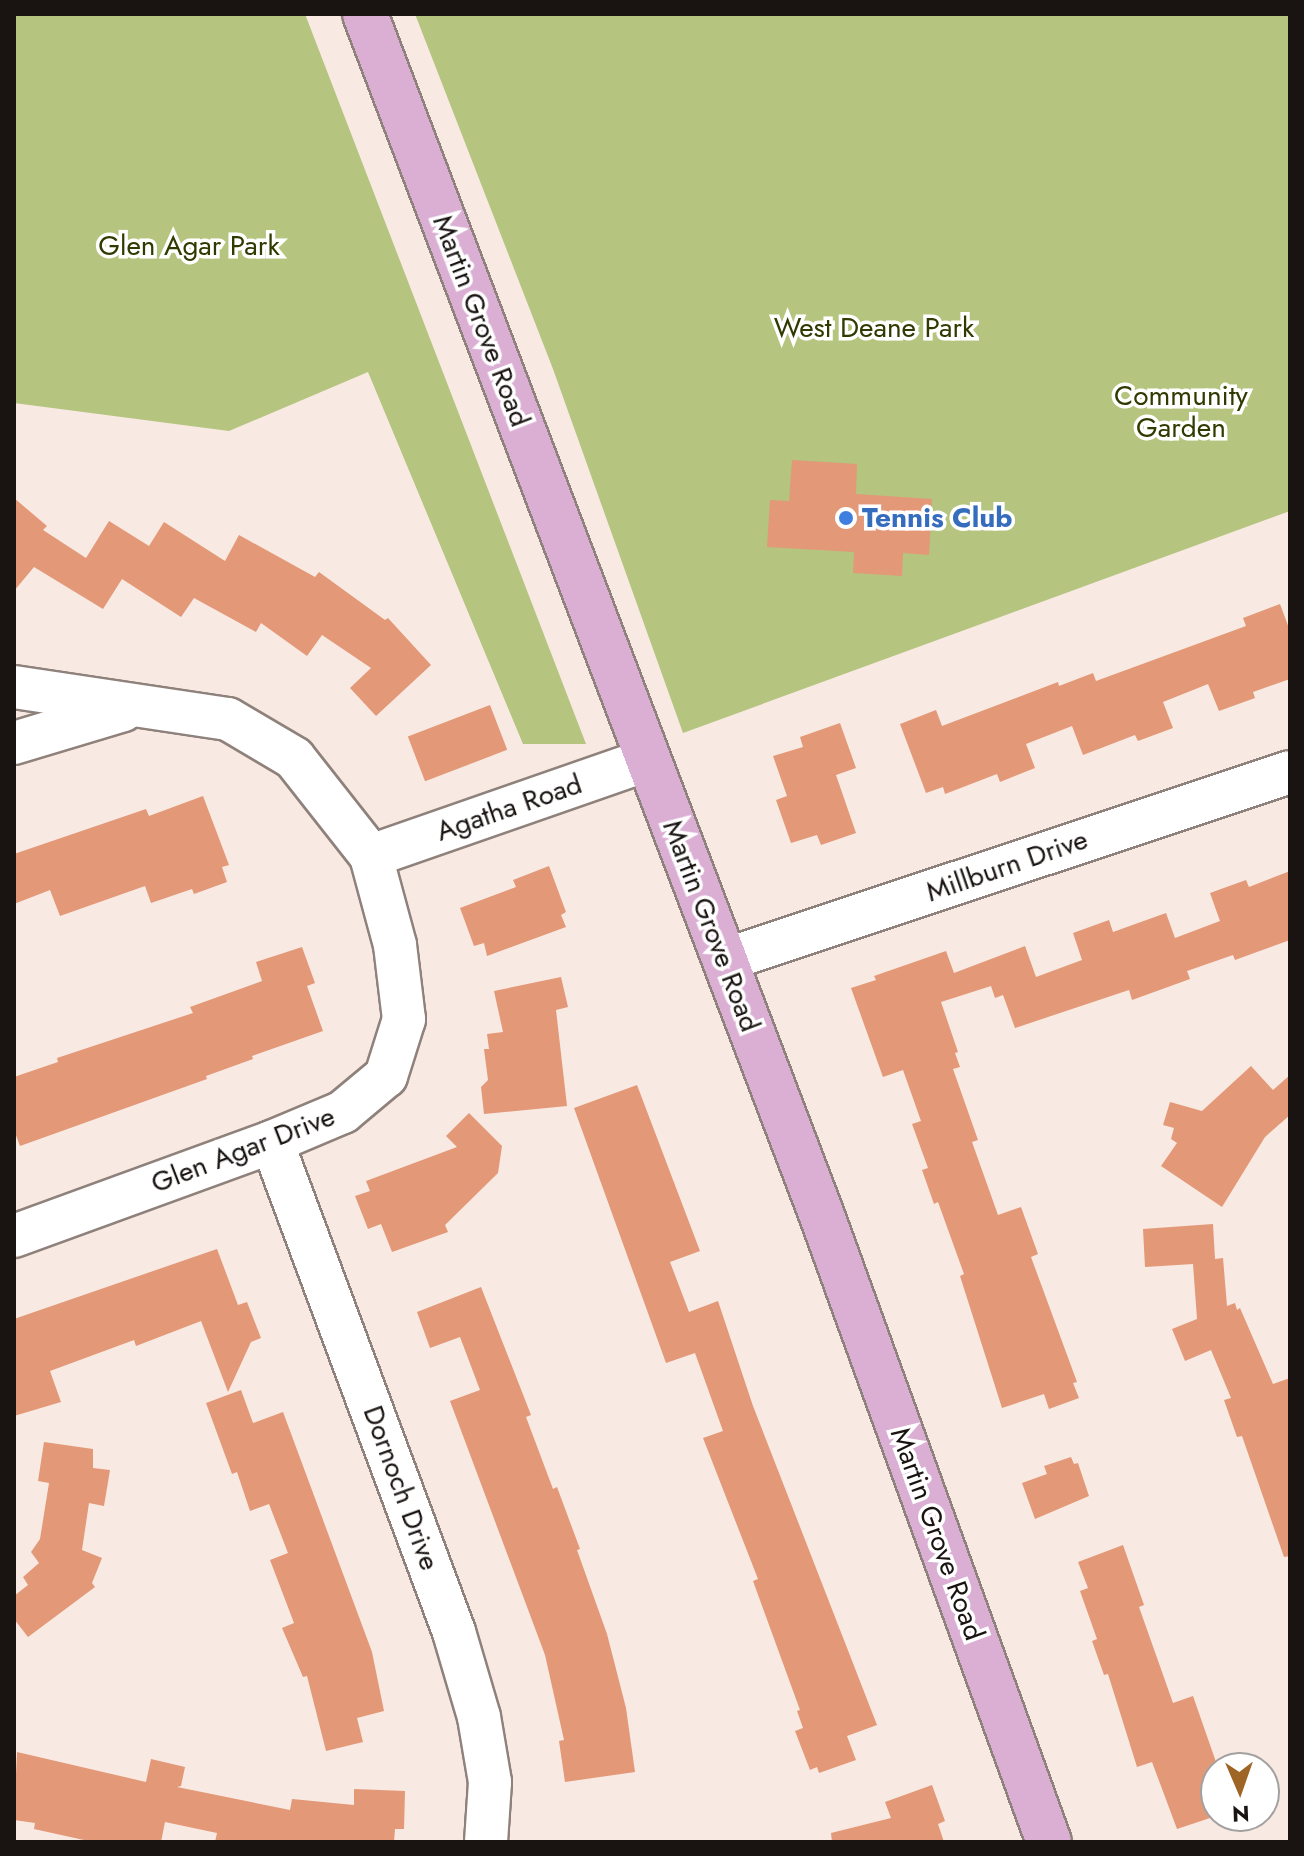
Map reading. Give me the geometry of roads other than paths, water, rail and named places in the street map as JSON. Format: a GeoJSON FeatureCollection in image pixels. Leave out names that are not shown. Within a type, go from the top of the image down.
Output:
{"type":"FeatureCollection","features":[{"type":"Feature","properties":{"kind":"main road","name":"Martin Grove Road"},"geometry":{"type":"LineString","coordinates":[[365,14],[821,1213],[1049,1842]]}},
{"type":"Feature","properties":{"kind":"street"},"geometry":{"type":"LineString","coordinates":[[14,687],[228,719],[294,758],[371,856]]}},
{"type":"Feature","properties":{"kind":"street"},"geometry":{"type":"LineString","coordinates":[[14,743],[140,705]]}},
{"type":"Feature","properties":{"kind":"street","name":"Agatha Road"},"geometry":{"type":"LineString","coordinates":[[371,856],[647,760]]}},
{"type":"Feature","properties":{"kind":"street","name":"Millburn Drive"},"geometry":{"type":"LineString","coordinates":[[725,960],[1290,772]]}},
{"type":"Feature","properties":{"kind":"street","name":"Glen Agar Drive"},"geometry":{"type":"LineString","coordinates":[[14,1236],[272,1142],[343,1112],[386,1076],[404,1019],[395,945],[371,856]]}},
{"type":"Feature","properties":{"kind":"street","name":"Dornoch Drive"},"geometry":{"type":"LineString","coordinates":[[272,1142],[454,1632],[479,1717],[490,1782],[486,1842]]}},
{"type":"Feature","properties":{"kind":"place","name":"Tennis Club"},"geometry":{"type":"Point","coordinates":[846,518]}},
{"type":"Feature","properties":{"kind":"park label","name":"Glen Agar Park"},"geometry":{"type":"Point","coordinates":[189,246]}},
{"type":"Feature","properties":{"kind":"park label","name":"West Deane Park"},"geometry":{"type":"Point","coordinates":[874,328]}},
{"type":"Feature","properties":{"kind":"park label","name":"Community Garden"},"geometry":{"type":"Point","coordinates":[1181,412]}}]}
